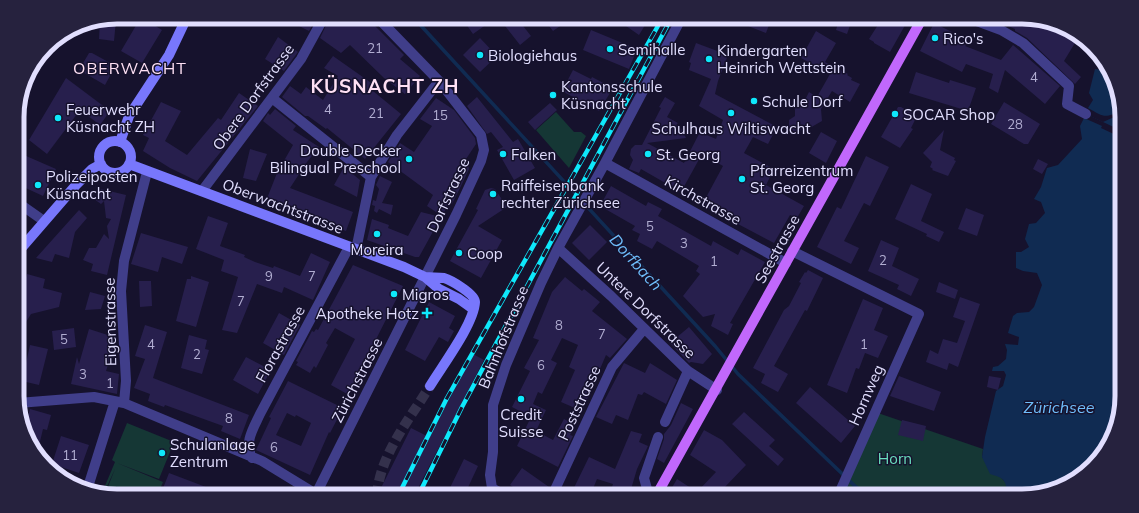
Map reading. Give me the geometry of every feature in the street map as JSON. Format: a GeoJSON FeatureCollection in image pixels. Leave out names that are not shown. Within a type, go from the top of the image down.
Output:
{"type":"FeatureCollection","features":[{"type":"Feature","properties":{"kind":"main road"},"geometry":{"type":"LineString","coordinates":[[120,142],[130,116],[169,55],[184,24]]}},
{"type":"Feature","properties":{"kind":"main road","name":"Seestrasse"},"geometry":{"type":"LineString","coordinates":[[660,489],[919,24]]}},
{"type":"Feature","properties":{"kind":"main road"},"geometry":{"type":"LineString","coordinates":[[110,142],[120,142],[128,148],[131,153],[129,164],[126,169],[115,173],[110,172],[101,164],[99,155],[103,147],[110,142]]}},
{"type":"Feature","properties":{"kind":"main road"},"geometry":{"type":"LineString","coordinates":[[24,245],[76,185],[101,164]]}},
{"type":"Feature","properties":{"kind":"main road","name":"Oberwachtstrasse"},"geometry":{"type":"LineString","coordinates":[[129,164],[353,248],[425,277],[445,278],[467,291],[474,298],[473,315],[430,386]]}},
{"type":"Feature","properties":{"kind":"street","name":"Obere Dorfstrasse"},"geometry":{"type":"LineString","coordinates":[[202,191],[301,59],[320,24]]}},
{"type":"Feature","properties":{"kind":"street","name":"Dorfstrasse"},"geometry":{"type":"LineString","coordinates":[[384,24],[439,81],[481,135],[484,150],[481,161],[466,195],[425,277]]}},
{"type":"Feature","properties":{"kind":"street","name":"Bahnhofstrasse"},"geometry":{"type":"LineString","coordinates":[[490,489],[493,452],[493,405],[506,365],[541,283],[558,248],[678,24]]}},
{"type":"Feature","properties":{"kind":"street"},"geometry":{"type":"LineString","coordinates":[[985,24],[1001,30],[1023,42],[1068,86],[1067,104],[1086,114]]}},
{"type":"Feature","properties":{"kind":"street","name":"Florastrasse"},"geometry":{"type":"LineString","coordinates":[[252,458],[248,450],[248,443],[260,414],[353,248],[371,177],[397,135],[439,81]]}},
{"type":"Feature","properties":{"kind":"street"},"geometry":{"type":"LineString","coordinates":[[272,98],[371,177]]}},
{"type":"Feature","properties":{"kind":"street","name":"Kirchstrasse"},"geometry":{"type":"LineString","coordinates":[[605,163],[786,264]]}},
{"type":"Feature","properties":{"kind":"street","name":"Eigenstrasse"},"geometry":{"type":"LineString","coordinates":[[90,485],[120,402],[126,381],[122,283],[124,261],[147,172]]}},
{"type":"Feature","properties":{"kind":"street"},"geometry":{"type":"LineString","coordinates":[[24,207],[44,221]]}},
{"type":"Feature","properties":{"kind":"street","name":"Untere Dorfstrasse"},"geometry":{"type":"LineString","coordinates":[[558,248],[611,296],[688,372],[716,390]]}},
{"type":"Feature","properties":{"kind":"street","name":"Hornweg"},"geometry":{"type":"LineString","coordinates":[[792,251],[919,314],[850,464],[841,489]]}},
{"type":"Feature","properties":{"kind":"street","name":"Zürichstrasse"},"geometry":{"type":"LineString","coordinates":[[318,489],[425,277]]}},
{"type":"Feature","properties":{"kind":"street","name":"Poststrasse"},"geometry":{"type":"LineString","coordinates":[[555,489],[612,367],[644,329]]}},
{"type":"Feature","properties":{"kind":"street"},"geometry":{"type":"LineString","coordinates":[[665,422],[688,372]]}},
{"type":"Feature","properties":{"kind":"street"},"geometry":{"type":"LineString","coordinates":[[25,403],[94,397],[120,402],[262,461],[306,489]]}},
{"type":"Feature","properties":{"kind":"street"},"geometry":{"type":"LineString","coordinates":[[647,489],[644,478],[658,437]]}},
{"type":"Feature","properties":{"kind":"green space"},"geometry":{"type":"Polygon","coordinates":[[[556,112],[574,132],[581,132],[586,136],[569,168],[536,130],[556,112]]]}},
{"type":"Feature","properties":{"kind":"green space","name":"Horn"},"geometry":{"type":"Polygon","coordinates":[[[875,412],[983,449],[982,457],[1007,484],[1007,489],[841,489],[875,412]]]}},
{"type":"Feature","properties":{"kind":"green space"},"geometry":{"type":"Polygon","coordinates":[[[127,423],[174,442],[159,479],[117,463],[163,482],[160,489],[107,488],[115,469],[106,488],[104,488],[115,462],[112,460],[127,423]]]}},
{"type":"Feature","properties":{"kind":"water"},"geometry":{"type":"Polygon","coordinates":[[[1095,69],[1103,70],[1112,93],[1115,113],[1104,116],[1088,108],[1093,100],[1089,93],[1095,69]]]}},
{"type":"Feature","properties":{"kind":"water","name":"Zürichsee"},"geometry":{"type":"Polygon","coordinates":[[[1086,114],[1103,122],[1115,117],[1115,402],[1113,414],[1108,432],[1103,442],[1096,453],[1079,470],[1052,484],[1028,489],[1007,489],[1002,479],[990,474],[982,457],[985,437],[996,391],[1003,386],[1006,375],[1004,371],[992,371],[993,367],[998,366],[1006,359],[1007,350],[1005,344],[1018,345],[1019,337],[1008,333],[1013,316],[1017,313],[1029,312],[1034,307],[1042,285],[1037,273],[1023,271],[1016,268],[1016,252],[1021,252],[1029,247],[1025,239],[1029,224],[1036,223],[1045,213],[1041,202],[1034,199],[1041,187],[1047,168],[1058,165],[1082,139],[1080,126],[1086,114]]]}},
{"type":"Feature","properties":{"kind":"pier"},"geometry":{"type":"Polygon","coordinates":[[[1086,114],[1115,128],[1115,135],[1101,128],[1102,126],[1084,118],[1086,114]]]}},
{"type":"Feature","properties":{"kind":"building"},"geometry":{"type":"Polygon","coordinates":[[[116,24],[114,41],[99,39],[100,26],[116,24]]]}},
{"type":"Feature","properties":{"kind":"building"},"geometry":{"type":"Polygon","coordinates":[[[137,24],[152,24],[162,30],[142,63],[121,51],[137,24]]]}},
{"type":"Feature","properties":{"kind":"building"},"geometry":{"type":"Polygon","coordinates":[[[295,24],[313,24],[309,31],[295,24]]]}},
{"type":"Feature","properties":{"kind":"building"},"geometry":{"type":"Polygon","coordinates":[[[327,24],[373,24],[404,55],[400,59],[420,76],[405,94],[384,78],[350,45],[341,53],[320,38],[327,24]]]}},
{"type":"Feature","properties":{"kind":"building"},"geometry":{"type":"Polygon","coordinates":[[[466,24],[487,24],[473,34],[466,24]]]}},
{"type":"Feature","properties":{"kind":"building"},"geometry":{"type":"Polygon","coordinates":[[[504,24],[522,24],[531,36],[520,45],[504,24]]]}},
{"type":"Feature","properties":{"kind":"building"},"geometry":{"type":"Polygon","coordinates":[[[548,24],[563,24],[553,31],[548,24]]]}},
{"type":"Feature","properties":{"kind":"building"},"geometry":{"type":"Polygon","coordinates":[[[623,24],[646,24],[639,35],[623,24]]]}},
{"type":"Feature","properties":{"kind":"building"},"geometry":{"type":"Polygon","coordinates":[[[743,24],[768,24],[769,25],[766,33],[743,24]]]}},
{"type":"Feature","properties":{"kind":"building"},"geometry":{"type":"Polygon","coordinates":[[[838,24],[851,24],[847,34],[836,30],[838,24]]]}},
{"type":"Feature","properties":{"kind":"building"},"geometry":{"type":"Polygon","coordinates":[[[879,24],[906,24],[890,52],[869,39],[879,24]]]}},
{"type":"Feature","properties":{"kind":"building"},"geometry":{"type":"Polygon","coordinates":[[[934,24],[936,24],[952,32],[949,37],[966,45],[965,46],[1001,60],[1013,45],[1060,86],[1045,104],[1005,70],[998,93],[989,88],[993,74],[966,64],[962,72],[920,51],[934,24]]]}},
{"type":"Feature","properties":{"kind":"building"},"geometry":{"type":"Polygon","coordinates":[[[1004,24],[1028,24],[1040,26],[1058,31],[1076,41],[1064,61],[1081,77],[1075,84],[1027,38],[1015,31],[1015,29],[1004,24]]]}},
{"type":"Feature","properties":{"kind":"building","name":"Semihalle"},"geometry":{"type":"Polygon","coordinates":[[[591,30],[637,49],[629,69],[583,50],[591,30]]]}},
{"type":"Feature","properties":{"kind":"building"},"geometry":{"type":"Polygon","coordinates":[[[816,31],[836,43],[825,62],[848,74],[847,75],[852,78],[851,80],[860,84],[850,102],[832,91],[821,109],[822,121],[808,129],[805,127],[797,133],[789,128],[789,120],[795,116],[795,106],[805,100],[809,92],[817,97],[830,74],[801,58],[816,31]]]}},
{"type":"Feature","properties":{"kind":"building"},"geometry":{"type":"Polygon","coordinates":[[[278,37],[298,52],[284,71],[265,59],[278,37]]]}},
{"type":"Feature","properties":{"kind":"building","name":"Biologiehaus"},"geometry":{"type":"Polygon","coordinates":[[[480,38],[497,56],[480,72],[463,55],[480,38]]]}},
{"type":"Feature","properties":{"kind":"building"},"geometry":{"type":"Polygon","coordinates":[[[696,43],[728,55],[718,81],[715,94],[777,127],[768,144],[753,137],[744,153],[774,169],[766,185],[804,206],[797,218],[790,215],[774,243],[702,205],[723,166],[702,154],[681,192],[641,169],[639,173],[629,169],[633,160],[630,155],[631,149],[635,145],[642,145],[665,97],[675,103],[667,117],[678,123],[676,125],[681,128],[686,138],[647,143],[684,163],[700,132],[716,139],[723,120],[699,106],[711,79],[689,70],[691,63],[689,62],[696,43]]]}},
{"type":"Feature","properties":{"kind":"building"},"geometry":{"type":"Polygon","coordinates":[[[89,53],[92,53],[112,64],[111,74],[105,85],[79,70],[89,53]]]}},
{"type":"Feature","properties":{"kind":"building"},"geometry":{"type":"Polygon","coordinates":[[[333,56],[377,87],[373,91],[401,114],[365,159],[327,128],[326,129],[308,116],[305,116],[282,97],[290,86],[301,94],[306,87],[323,100],[338,76],[324,68],[333,56]]]}},
{"type":"Feature","properties":{"kind":"building"},"geometry":{"type":"Polygon","coordinates":[[[573,70],[591,79],[592,77],[613,88],[599,111],[562,91],[573,70]]]}},
{"type":"Feature","properties":{"kind":"building"},"geometry":{"type":"Polygon","coordinates":[[[916,72],[949,83],[950,80],[976,88],[968,111],[909,93],[916,72]]]}},
{"type":"Feature","properties":{"kind":"building","name":"Feuerwehr Küsnacht ZH"},"geometry":{"type":"Polygon","coordinates":[[[66,78],[110,111],[100,125],[80,110],[47,154],[29,140],[66,78]]]}},
{"type":"Feature","properties":{"kind":"building"},"geometry":{"type":"Polygon","coordinates":[[[239,93],[258,106],[197,181],[170,168],[143,151],[149,138],[143,135],[161,102],[181,111],[165,141],[187,155],[218,118],[221,120],[239,93]]]}},
{"type":"Feature","properties":{"kind":"building"},"geometry":{"type":"Polygon","coordinates":[[[477,97],[513,142],[518,139],[535,168],[514,180],[497,150],[503,147],[491,132],[487,134],[467,106],[477,97]]]}},
{"type":"Feature","properties":{"kind":"building"},"geometry":{"type":"Polygon","coordinates":[[[436,98],[454,110],[475,138],[476,144],[466,159],[469,169],[462,184],[452,204],[449,203],[442,216],[427,206],[433,195],[388,162],[400,143],[414,152],[432,126],[420,119],[436,98]]]}},
{"type":"Feature","properties":{"kind":"building"},"geometry":{"type":"Polygon","coordinates":[[[1004,102],[1040,124],[1028,144],[1024,144],[991,124],[1004,102]]]}},
{"type":"Feature","properties":{"kind":"building"},"geometry":{"type":"Polygon","coordinates":[[[550,103],[557,110],[535,130],[528,122],[550,103]]]}},
{"type":"Feature","properties":{"kind":"building"},"geometry":{"type":"Polygon","coordinates":[[[898,107],[901,107],[917,116],[911,128],[913,129],[900,148],[881,137],[898,107]]]}},
{"type":"Feature","properties":{"kind":"building"},"geometry":{"type":"Polygon","coordinates":[[[275,109],[296,126],[293,130],[319,147],[290,188],[353,212],[346,231],[266,201],[277,173],[293,145],[263,121],[268,113],[270,115],[275,109]]]}},
{"type":"Feature","properties":{"kind":"building"},"geometry":{"type":"Polygon","coordinates":[[[944,130],[940,150],[955,158],[954,160],[956,161],[948,176],[932,170],[933,169],[930,167],[932,162],[923,153],[944,130]]]}},
{"type":"Feature","properties":{"kind":"building"},"geometry":{"type":"Polygon","coordinates":[[[821,132],[837,141],[826,163],[809,153],[821,132]]]}},
{"type":"Feature","properties":{"kind":"building"},"geometry":{"type":"Polygon","coordinates":[[[250,149],[267,154],[256,181],[243,178],[250,149]]]}},
{"type":"Feature","properties":{"kind":"building"},"geometry":{"type":"Polygon","coordinates":[[[24,155],[56,169],[43,196],[24,187],[24,155]]]}},
{"type":"Feature","properties":{"kind":"building"},"geometry":{"type":"Polygon","coordinates":[[[866,156],[889,167],[870,206],[864,203],[844,241],[859,248],[851,264],[817,247],[837,207],[841,209],[866,156]]]}},
{"type":"Feature","properties":{"kind":"building"},"geometry":{"type":"Polygon","coordinates":[[[1038,159],[1048,164],[1042,174],[1033,169],[1038,159]]]}},
{"type":"Feature","properties":{"kind":"building"},"geometry":{"type":"Polygon","coordinates":[[[344,167],[360,180],[357,197],[334,185],[344,167]]]}},
{"type":"Feature","properties":{"kind":"building"},"geometry":{"type":"Polygon","coordinates":[[[380,176],[392,182],[382,203],[393,205],[391,215],[379,209],[377,213],[374,211],[375,206],[372,205],[373,200],[376,201],[379,189],[376,185],[380,176]]]}},
{"type":"Feature","properties":{"kind":"building"},"geometry":{"type":"Polygon","coordinates":[[[911,184],[932,194],[921,221],[944,232],[939,242],[926,236],[927,234],[895,219],[911,184]]]}},
{"type":"Feature","properties":{"kind":"building"},"geometry":{"type":"Polygon","coordinates":[[[611,186],[646,206],[648,202],[662,209],[658,216],[711,246],[713,241],[738,255],[741,249],[765,262],[730,323],[733,324],[728,335],[711,326],[715,314],[703,317],[683,296],[700,274],[696,271],[699,266],[657,241],[652,249],[637,241],[640,234],[632,230],[635,226],[600,206],[611,186]]]}},
{"type":"Feature","properties":{"kind":"building"},"geometry":{"type":"Polygon","coordinates":[[[491,188],[495,189],[507,207],[478,226],[502,240],[481,278],[450,261],[478,210],[476,209],[485,190],[491,188]]]}},
{"type":"Feature","properties":{"kind":"building"},"geometry":{"type":"Polygon","coordinates":[[[101,189],[126,195],[107,275],[91,271],[93,264],[83,260],[89,248],[96,248],[104,234],[109,239],[107,226],[111,219],[106,218],[104,201],[101,204],[94,199],[101,189]]]}},
{"type":"Feature","properties":{"kind":"building"},"geometry":{"type":"Polygon","coordinates":[[[966,208],[984,215],[977,236],[958,229],[966,208]]]}},
{"type":"Feature","properties":{"kind":"building"},"geometry":{"type":"Polygon","coordinates":[[[79,210],[87,218],[75,232],[69,258],[55,254],[52,262],[36,258],[79,210]]]}},
{"type":"Feature","properties":{"kind":"building"},"geometry":{"type":"Polygon","coordinates":[[[421,212],[441,217],[419,257],[415,257],[367,240],[372,219],[389,225],[388,228],[408,236],[421,212]]]}},
{"type":"Feature","properties":{"kind":"building"},"geometry":{"type":"Polygon","coordinates":[[[208,216],[228,223],[220,246],[245,255],[244,257],[255,262],[273,268],[274,266],[300,276],[311,253],[330,262],[313,300],[284,287],[282,293],[257,284],[237,333],[222,330],[238,277],[221,271],[224,260],[196,249],[208,216]]]}},
{"type":"Feature","properties":{"kind":"building"},"geometry":{"type":"Polygon","coordinates":[[[590,225],[607,242],[589,260],[572,243],[590,225]]]}},
{"type":"Feature","properties":{"kind":"building"},"geometry":{"type":"Polygon","coordinates":[[[141,233],[188,247],[182,264],[162,257],[158,272],[131,264],[141,233]]]}},
{"type":"Feature","properties":{"kind":"building"},"geometry":{"type":"Polygon","coordinates":[[[881,240],[899,248],[892,266],[919,279],[911,296],[897,289],[899,285],[868,271],[881,240]]]}},
{"type":"Feature","properties":{"kind":"building"},"geometry":{"type":"Polygon","coordinates":[[[353,265],[403,286],[365,361],[367,362],[349,395],[331,385],[355,339],[335,328],[326,343],[328,345],[316,368],[314,366],[310,373],[296,365],[298,362],[296,361],[312,331],[314,332],[316,329],[318,330],[353,265]]]}},
{"type":"Feature","properties":{"kind":"building"},"geometry":{"type":"Polygon","coordinates":[[[808,270],[823,278],[807,311],[805,310],[774,366],[788,374],[778,392],[761,383],[765,374],[753,368],[784,310],[789,306],[801,283],[799,282],[808,270]]]}},
{"type":"Feature","properties":{"kind":"building"},"geometry":{"type":"Polygon","coordinates":[[[27,274],[45,279],[43,288],[62,293],[59,307],[31,314],[26,322],[24,321],[24,284],[27,274]]]}},
{"type":"Feature","properties":{"kind":"building"},"geometry":{"type":"Polygon","coordinates":[[[191,276],[209,282],[196,327],[176,321],[187,279],[191,279],[191,276]]]}},
{"type":"Feature","properties":{"kind":"building"},"geometry":{"type":"Polygon","coordinates":[[[565,277],[582,291],[584,289],[600,302],[592,311],[627,339],[610,358],[606,355],[582,411],[561,402],[575,370],[569,367],[578,345],[562,338],[551,360],[557,363],[542,394],[538,392],[533,404],[546,410],[536,431],[553,440],[564,419],[575,425],[570,435],[573,436],[558,467],[517,446],[531,417],[512,407],[530,371],[524,368],[539,340],[533,338],[552,292],[565,277]]]}},
{"type":"Feature","properties":{"kind":"building"},"geometry":{"type":"Polygon","coordinates":[[[139,281],[151,281],[152,306],[140,307],[139,281]]]}},
{"type":"Feature","properties":{"kind":"building"},"geometry":{"type":"Polygon","coordinates":[[[939,282],[958,290],[955,299],[936,292],[939,282]]]}},
{"type":"Feature","properties":{"kind":"building"},"geometry":{"type":"Polygon","coordinates":[[[90,292],[105,296],[101,309],[85,310],[90,292]]]}},
{"type":"Feature","properties":{"kind":"building"},"geometry":{"type":"Polygon","coordinates":[[[960,297],[980,304],[958,367],[949,363],[947,370],[926,362],[930,350],[938,354],[943,339],[957,343],[965,321],[953,317],[960,297]]]}},
{"type":"Feature","properties":{"kind":"building"},"geometry":{"type":"Polygon","coordinates":[[[863,299],[883,308],[874,330],[888,336],[878,358],[865,353],[859,369],[856,368],[847,393],[827,385],[863,299]]]}},
{"type":"Feature","properties":{"kind":"building"},"geometry":{"type":"Polygon","coordinates":[[[429,302],[455,316],[449,328],[454,331],[448,342],[439,337],[425,361],[405,350],[429,302]]]}},
{"type":"Feature","properties":{"kind":"building"},"geometry":{"type":"Polygon","coordinates":[[[279,313],[300,325],[284,355],[263,343],[279,313]]]}},
{"type":"Feature","properties":{"kind":"building"},"geometry":{"type":"Polygon","coordinates":[[[145,325],[167,332],[153,378],[249,415],[240,439],[221,431],[223,426],[165,405],[164,407],[148,401],[150,394],[134,388],[145,359],[135,356],[145,325]]]}},
{"type":"Feature","properties":{"kind":"building"},"geometry":{"type":"Polygon","coordinates":[[[689,327],[712,354],[703,364],[689,363],[670,343],[689,327]]]}},
{"type":"Feature","properties":{"kind":"building"},"geometry":{"type":"Polygon","coordinates":[[[74,328],[76,347],[54,350],[52,331],[74,328]]]}},
{"type":"Feature","properties":{"kind":"building"},"geometry":{"type":"Polygon","coordinates":[[[89,329],[117,338],[106,371],[119,374],[117,394],[71,384],[77,357],[79,364],[89,329]]]}},
{"type":"Feature","properties":{"kind":"building"},"geometry":{"type":"Polygon","coordinates":[[[189,335],[207,340],[205,349],[209,350],[202,374],[181,368],[189,335]]]}},
{"type":"Feature","properties":{"kind":"building"},"geometry":{"type":"Polygon","coordinates":[[[30,345],[48,349],[39,385],[24,381],[24,372],[30,345]]]}},
{"type":"Feature","properties":{"kind":"building"},"geometry":{"type":"Polygon","coordinates":[[[473,354],[484,360],[418,489],[380,489],[411,428],[429,437],[473,354]]]}},
{"type":"Feature","properties":{"kind":"building"},"geometry":{"type":"Polygon","coordinates":[[[246,357],[271,370],[258,394],[233,380],[246,357]]]}},
{"type":"Feature","properties":{"kind":"building"},"geometry":{"type":"Polygon","coordinates":[[[624,363],[645,373],[650,363],[677,380],[666,404],[644,392],[642,395],[638,394],[628,420],[616,415],[612,424],[596,417],[624,363]]]}},
{"type":"Feature","properties":{"kind":"building"},"geometry":{"type":"Polygon","coordinates":[[[899,376],[941,392],[934,411],[890,396],[899,376]]]}},
{"type":"Feature","properties":{"kind":"building"},"geometry":{"type":"Polygon","coordinates":[[[989,376],[1001,378],[998,390],[987,387],[989,376]]]}},
{"type":"Feature","properties":{"kind":"building"},"geometry":{"type":"Polygon","coordinates":[[[288,381],[343,408],[330,433],[329,432],[310,475],[256,450],[271,418],[269,417],[288,381]],[[287,413],[276,435],[301,446],[311,423],[296,415],[295,417],[287,413]]]}},
{"type":"Feature","properties":{"kind":"building"},"geometry":{"type":"Polygon","coordinates":[[[810,387],[855,426],[841,443],[796,403],[810,387]]]}},
{"type":"Feature","properties":{"kind":"building"},"geometry":{"type":"Polygon","coordinates":[[[681,403],[693,409],[664,463],[657,459],[664,439],[664,434],[671,425],[681,403]]]}},
{"type":"Feature","properties":{"kind":"building"},"geometry":{"type":"Polygon","coordinates":[[[30,409],[51,415],[47,430],[43,429],[39,446],[31,432],[27,420],[30,409]]]}},
{"type":"Feature","properties":{"kind":"building"},"geometry":{"type":"Polygon","coordinates":[[[744,412],[775,440],[769,446],[784,459],[778,466],[732,424],[744,412]]]}},
{"type":"Feature","properties":{"kind":"building"},"geometry":{"type":"Polygon","coordinates":[[[902,420],[926,426],[923,441],[898,435],[902,420]]]}},
{"type":"Feature","properties":{"kind":"building"},"geometry":{"type":"Polygon","coordinates":[[[704,430],[722,440],[746,465],[724,488],[725,489],[700,489],[716,472],[690,455],[704,430]]]}},
{"type":"Feature","properties":{"kind":"building"},"geometry":{"type":"Polygon","coordinates":[[[631,431],[642,434],[639,442],[648,446],[637,469],[631,489],[611,489],[613,484],[597,479],[593,489],[573,489],[589,457],[615,469],[631,431]]]}},
{"type":"Feature","properties":{"kind":"building"},"geometry":{"type":"Polygon","coordinates":[[[61,436],[89,445],[79,473],[52,463],[61,436]]]}},
{"type":"Feature","properties":{"kind":"building"},"geometry":{"type":"Polygon","coordinates":[[[464,459],[478,466],[467,489],[449,489],[464,459]]]}},
{"type":"Feature","properties":{"kind":"building"},"geometry":{"type":"Polygon","coordinates":[[[522,468],[549,487],[548,489],[516,489],[510,485],[522,468]]]}},
{"type":"Feature","properties":{"kind":"building"},"geometry":{"type":"Polygon","coordinates":[[[169,473],[211,489],[163,489],[169,473]]]}},
{"type":"Feature","properties":{"kind":"building"},"geometry":{"type":"Polygon","coordinates":[[[677,479],[692,489],[671,489],[677,479]]]}},
{"type":"Feature","properties":{"kind":"waterway","name":"Dorfbach"},"geometry":{"type":"LineString","coordinates":[[419,24],[715,346],[738,374],[859,489]]}},
{"type":"Feature","properties":{"kind":"tunnel"},"geometry":{"type":"LineString","coordinates":[[378,489],[383,467],[396,439],[430,386]]}},
{"type":"Feature","properties":{"kind":"railway"},"geometry":{"type":"LineString","coordinates":[[402,489],[447,398],[659,24]]}},
{"type":"Feature","properties":{"kind":"railway"},"geometry":{"type":"LineString","coordinates":[[421,489],[462,407],[668,24]]}},
{"type":"Feature","properties":{"kind":"place","name":"Rico's"},"geometry":{"type":"Point","coordinates":[935,38]}},
{"type":"Feature","properties":{"kind":"place","name":"Semihalle"},"geometry":{"type":"Point","coordinates":[610,49]}},
{"type":"Feature","properties":{"kind":"place","name":"Biologiehaus"},"geometry":{"type":"Point","coordinates":[480,55]}},
{"type":"Feature","properties":{"kind":"place","name":"Kindergarten Heinrich Wettstein"},"geometry":{"type":"Point","coordinates":[709,59]}},
{"type":"Feature","properties":{"kind":"place","name":"Kantonsschule Küsnacht"},"geometry":{"type":"Point","coordinates":[553,95]}},
{"type":"Feature","properties":{"kind":"place","name":"Schule Dorf"},"geometry":{"type":"Point","coordinates":[754,101]}},
{"type":"Feature","properties":{"kind":"place","name":"Schulhaus Wiltiswacht"},"geometry":{"type":"Point","coordinates":[731,113]}},
{"type":"Feature","properties":{"kind":"place","name":"SOCAR Shop"},"geometry":{"type":"Point","coordinates":[895,114]}},
{"type":"Feature","properties":{"kind":"place","name":"Feuerwehr Küsnacht ZH"},"geometry":{"type":"Point","coordinates":[58,118]}},
{"type":"Feature","properties":{"kind":"place","name":"Falken"},"geometry":{"type":"Point","coordinates":[503,154]}},
{"type":"Feature","properties":{"kind":"place","name":"St. Georg"},"geometry":{"type":"Point","coordinates":[648,154]}},
{"type":"Feature","properties":{"kind":"place","name":"Double Decker Bilingual Preschool"},"geometry":{"type":"Point","coordinates":[409,159]}},
{"type":"Feature","properties":{"kind":"place","name":"Pfarreizentrum St. Georg"},"geometry":{"type":"Point","coordinates":[742,179]}},
{"type":"Feature","properties":{"kind":"place","name":"Polizeiposten Küsnacht"},"geometry":{"type":"Point","coordinates":[38,185]}},
{"type":"Feature","properties":{"kind":"place","name":"Raiffeisenbank rechter Zürichsee"},"geometry":{"type":"Point","coordinates":[493,194]}},
{"type":"Feature","properties":{"kind":"place","name":"Moreira"},"geometry":{"type":"Point","coordinates":[377,234]}},
{"type":"Feature","properties":{"kind":"place","name":"Coop"},"geometry":{"type":"Point","coordinates":[459,253]}},
{"type":"Feature","properties":{"kind":"place","name":"Migros"},"geometry":{"type":"Point","coordinates":[394,294]}},
{"type":"Feature","properties":{"kind":"place","name":"Apotheke Hotz"},"geometry":{"type":"Point","coordinates":[427,313]}},
{"type":"Feature","properties":{"kind":"place","name":"Credit Suisse"},"geometry":{"type":"Point","coordinates":[521,399]}},
{"type":"Feature","properties":{"kind":"place","name":"Schulanlage Zentrum"},"geometry":{"type":"Point","coordinates":[162,453]}},
{"type":"Feature","properties":{"kind":"district","name":"OBERWACHT"},"geometry":{"type":"Point","coordinates":[130,68]}},
{"type":"Feature","properties":{"kind":"district","name":"KÜSNACHT ZH"},"geometry":{"type":"Point","coordinates":[385,86]}}]}
